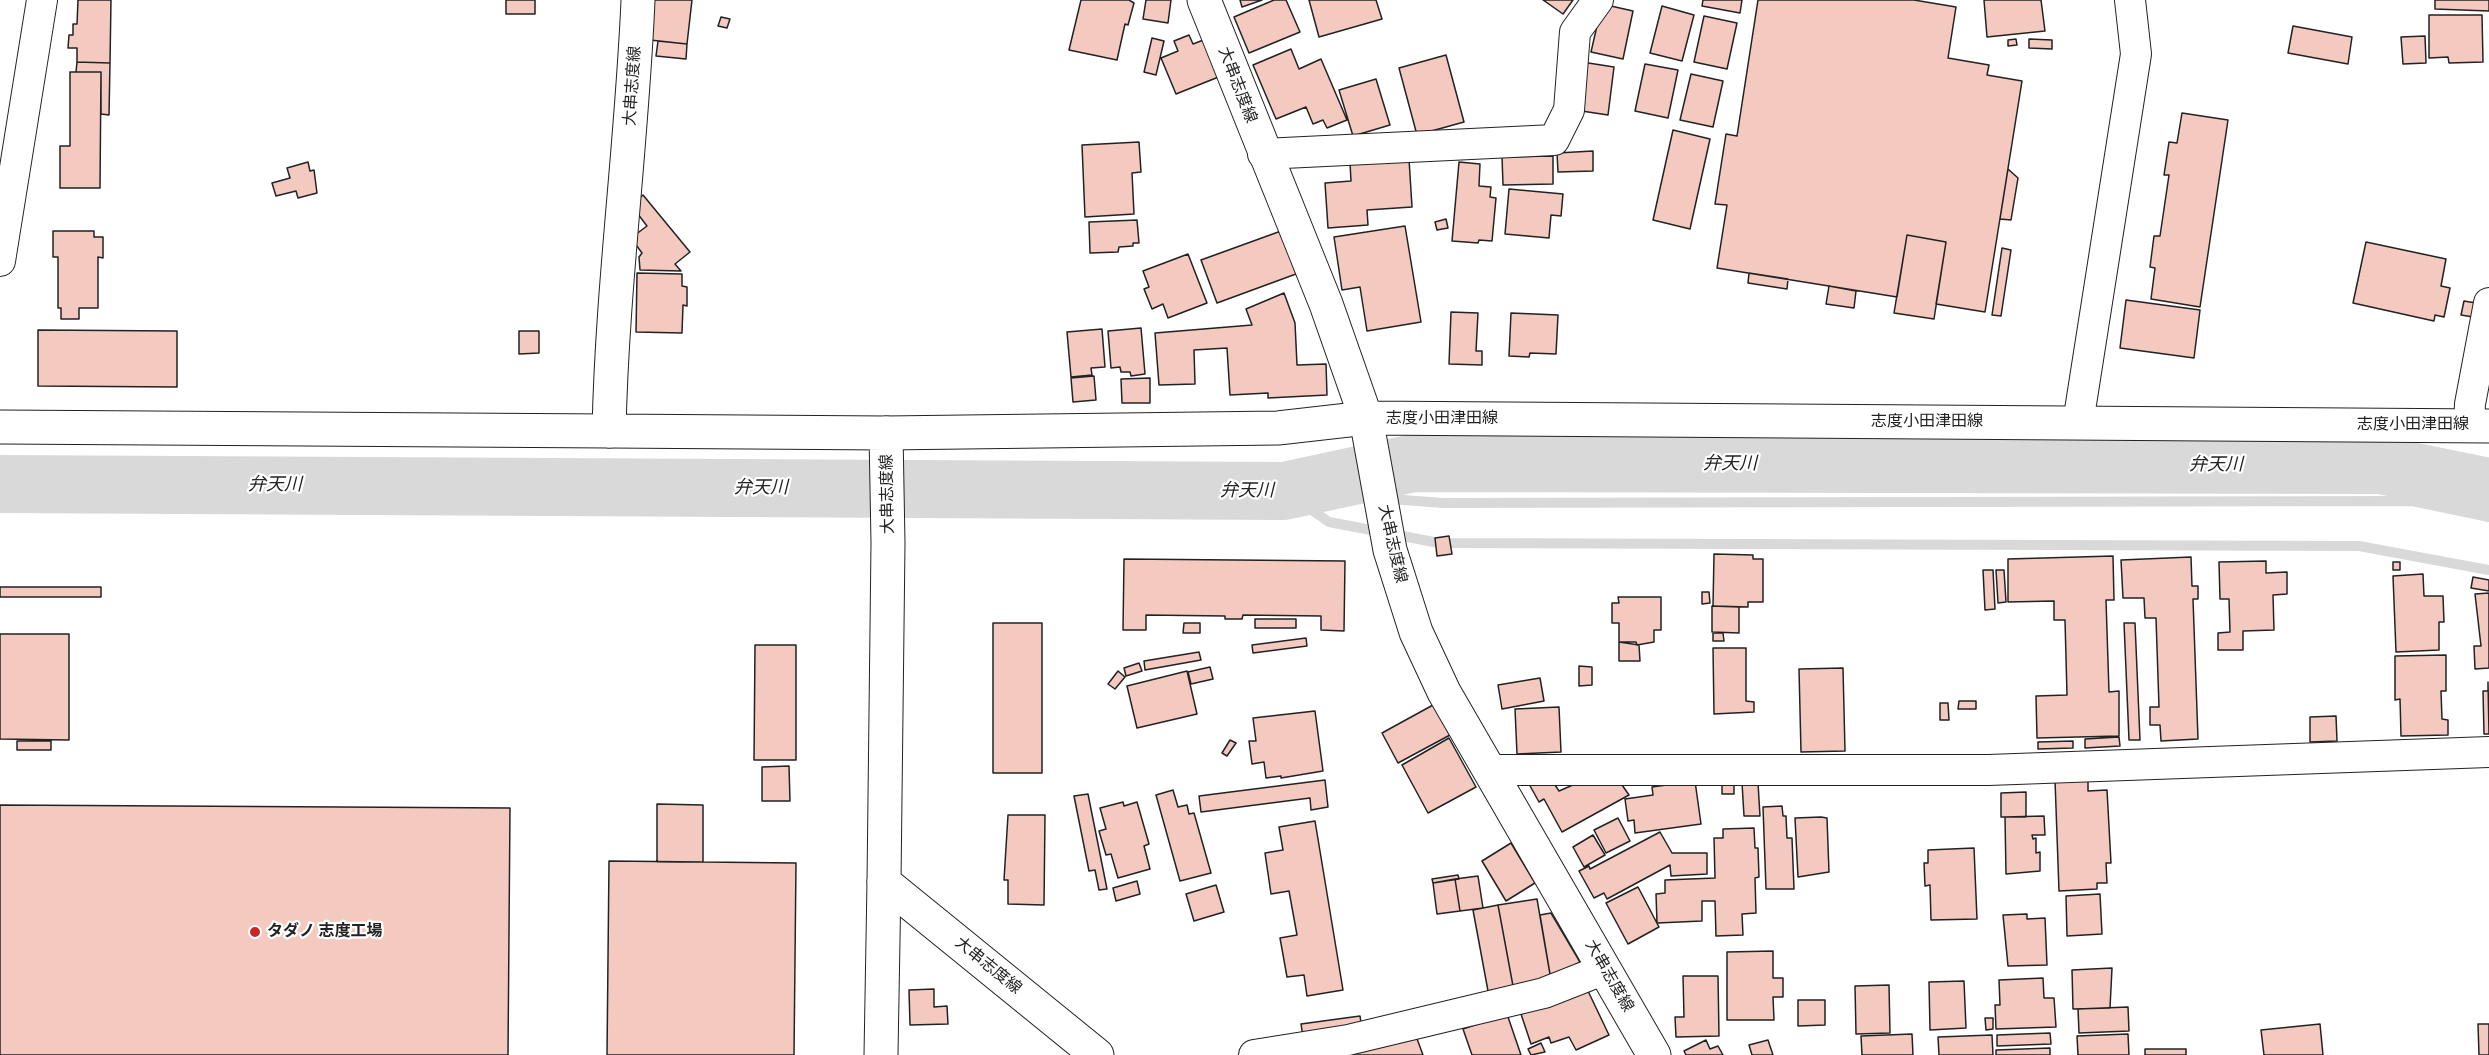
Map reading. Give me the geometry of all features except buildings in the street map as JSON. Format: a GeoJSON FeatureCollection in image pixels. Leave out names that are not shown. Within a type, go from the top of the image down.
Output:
{"type":"FeatureCollection","features":[{"type":"Feature","properties":{"kind":"main road","name":"大串志度線"},"geometry":{"type":"LineString","coordinates":[[638,0],[636,68],[610,351],[609,431],[886,433],[889,473],[884,882],[1097,1055]]}},
{"type":"Feature","properties":{"kind":"main road","name":"大串志度線"},"geometry":{"type":"LineString","coordinates":[[1204,0],[1263,154],[1326,304],[1366,418],[1390,550],[1416,632],[1444,692],[1492,770],[1654,1055]]}},
{"type":"Feature","properties":{"kind":"main road","name":"志度小田津田線"},"geometry":{"type":"LineString","coordinates":[[886,433],[1278,428],[1366,418],[2479,425]]}},
{"type":"Feature","properties":{"kind":"main road"},"geometry":{"type":"LineString","coordinates":[[0,427],[609,431]]}},
{"type":"Feature","properties":{"kind":"main road"},"geometry":{"type":"LineString","coordinates":[[881,1055],[884,882]]}},
{"type":"Feature","properties":{"kind":"street"},"geometry":{"type":"LineString","coordinates":[[0,261],[42,0]]}},
{"type":"Feature","properties":{"kind":"street"},"geometry":{"type":"LineString","coordinates":[[1263,154],[1554,140],[1569,110],[1575,32],[1598,0]]}},
{"type":"Feature","properties":{"kind":"street"},"geometry":{"type":"LineString","coordinates":[[2078,423],[2136,54],[2130,0]]}},
{"type":"Feature","properties":{"kind":"street"},"geometry":{"type":"LineString","coordinates":[[2479,425],[2470,404],[2489,303]]}},
{"type":"Feature","properties":{"kind":"street"},"geometry":{"type":"LineString","coordinates":[[1492,770],[1988,770],[2489,752]]}},
{"type":"Feature","properties":{"kind":"street"},"geometry":{"type":"LineString","coordinates":[[1254,1055],[1348,1041],[1544,993],[1605,969]]}},
{"type":"Feature","properties":{"kind":"waterway","name":"弁天川"},"geometry":{"type":"LineString","coordinates":[[0,484],[1284,491],[1414,463],[2381,465],[2489,487]]}},
{"type":"Feature","properties":{"kind":"waterway"},"geometry":{"type":"LineString","coordinates":[[1284,491],[1329,522],[1439,543],[2359,546],[2489,570]]}},
{"type":"Feature","properties":{"kind":"waterway"},"geometry":{"type":"LineString","coordinates":[[1285,491],[1443,503],[2412,501],[2489,517]]}},
{"type":"Feature","properties":{"kind":"place","name":"タダノ 志度工場"},"geometry":{"type":"Point","coordinates":[255,932]}}]}
